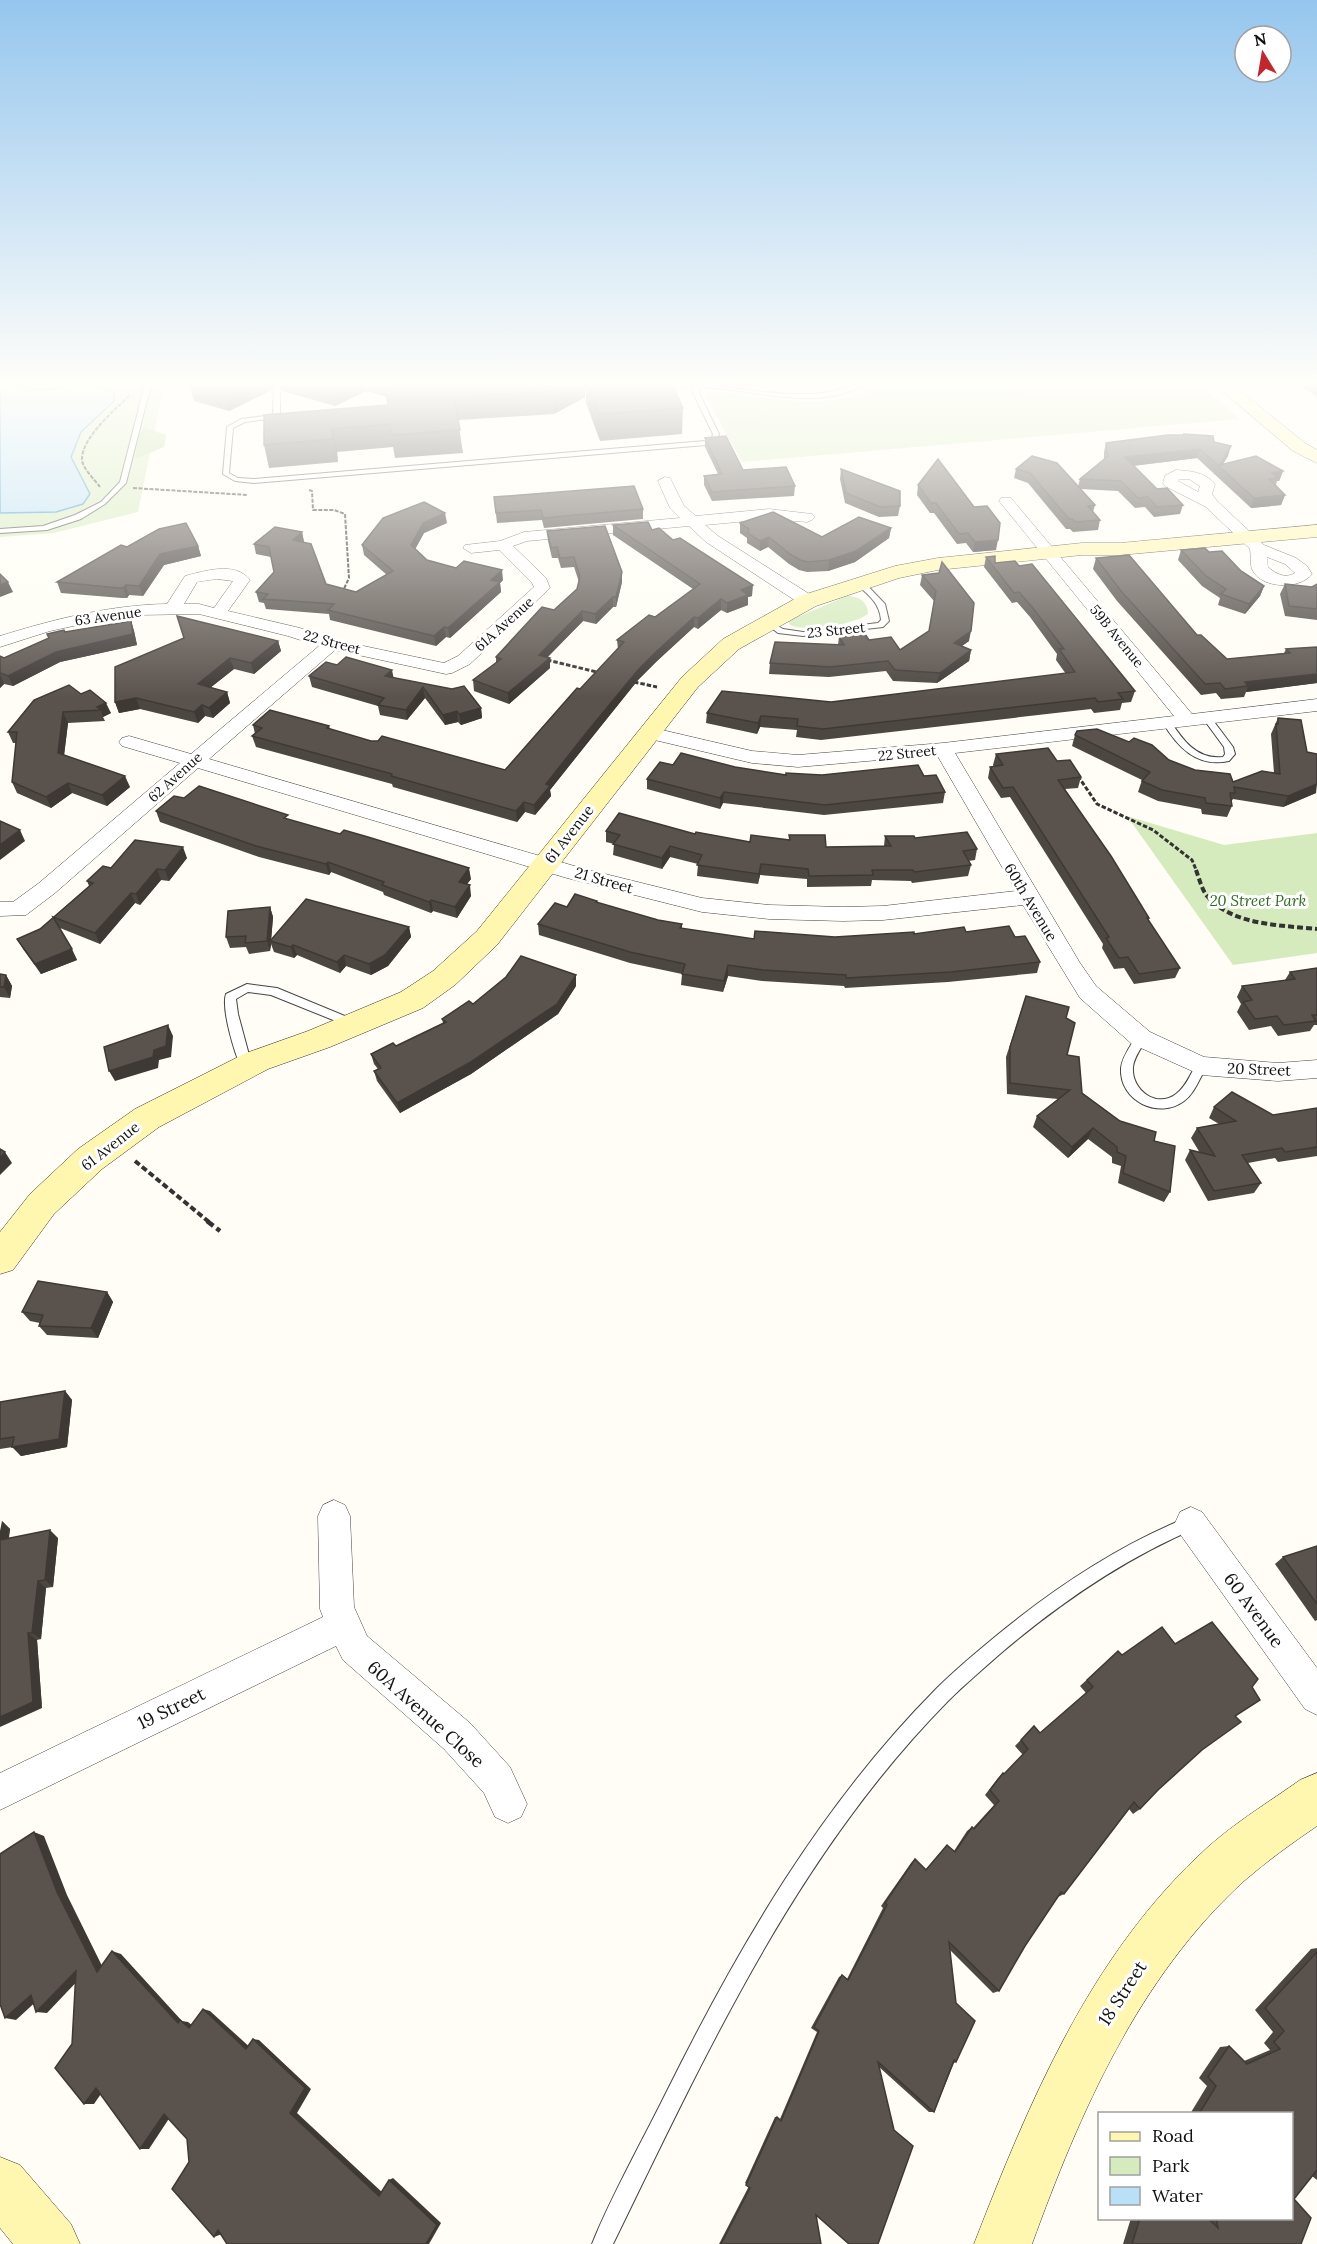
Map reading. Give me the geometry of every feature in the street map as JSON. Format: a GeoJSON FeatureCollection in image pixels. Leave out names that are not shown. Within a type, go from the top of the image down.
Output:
{"type":"FeatureCollection","features":[{"type":"Feature","properties":{"kind":"street"},"geometry":{"type":"LineString","coordinates":[[669,489],[678,508],[712,539],[808,601]]}},
{"type":"Feature","properties":{"kind":"street","name":"59B Avenue"},"geometry":{"type":"LineString","coordinates":[[1006,501],[1186,719]]}},
{"type":"Feature","properties":{"kind":"street"},"geometry":{"type":"LineString","coordinates":[[1211,504],[1247,538]]}},
{"type":"Feature","properties":{"kind":"street"},"geometry":{"type":"LineString","coordinates":[[471,548],[503,545],[524,537],[690,521],[769,514],[807,517]]}},
{"type":"Feature","properties":{"kind":"street","name":"23 Street"},"geometry":{"type":"LineString","coordinates":[[1247,538],[1317,519]]}},
{"type":"Feature","properties":{"kind":"street","name":"23 Street"},"geometry":{"type":"LineString","coordinates":[[769,623],[808,601],[895,572],[938,564],[1082,549],[1120,549],[1317,531]]}},
{"type":"Feature","properties":{"kind":"street","name":"61A Avenue"},"geometry":{"type":"LineString","coordinates":[[446,669],[464,660],[542,588],[540,580],[503,545]]}},
{"type":"Feature","properties":{"kind":"street"},"geometry":{"type":"LineString","coordinates":[[172,609],[191,579],[209,574],[236,576],[242,580],[219,612]]}},
{"type":"Feature","properties":{"kind":"street","name":"63 Avenue"},"geometry":{"type":"LineString","coordinates":[[0,642],[46,627],[106,614],[172,609],[219,612]]}},
{"type":"Feature","properties":{"kind":"street","name":"22 Street"},"geometry":{"type":"LineString","coordinates":[[219,612],[331,644],[446,669]]}},
{"type":"Feature","properties":{"kind":"street","name":"61 Avenue"},"geometry":{"type":"LineString","coordinates":[[0,1259],[42,1204],[90,1159],[147,1118],[246,1066],[412,1000],[451,972],[487,938],[690,682],[731,644],[769,623]]}},
{"type":"Feature","properties":{"kind":"street","name":"62 Avenue"},"geometry":{"type":"LineString","coordinates":[[9,909],[64,874],[331,644]]}},
{"type":"Feature","properties":{"kind":"street","name":"22 Street"},"geometry":{"type":"LineString","coordinates":[[649,733],[752,757],[829,760],[943,749],[1317,705]]}},
{"type":"Feature","properties":{"kind":"street","name":"21 Street"},"geometry":{"type":"LineString","coordinates":[[129,742],[673,899],[769,912],[843,914],[884,913],[1028,897]]}},
{"type":"Feature","properties":{"kind":"street","name":"60th Avenue"},"geometry":{"type":"LineString","coordinates":[[943,749],[1028,897],[1088,992],[1141,1038]]}},
{"type":"Feature","properties":{"kind":"street","name":"20 Street"},"geometry":{"type":"LineString","coordinates":[[1141,1038],[1201,1065],[1278,1072],[1317,1069]]}},
{"type":"Feature","properties":{"kind":"street","name":"60A Avenue Close"},"geometry":{"type":"LineString","coordinates":[[334,1515],[337,1609],[355,1648],[366,1660],[457,1736],[497,1780],[508,1804]]}},
{"type":"Feature","properties":{"kind":"street","name":"60 Avenue"},"geometry":{"type":"LineString","coordinates":[[1191,1523],[1317,1697]]}},
{"type":"Feature","properties":{"kind":"street","name":"19 Street"},"geometry":{"type":"LineString","coordinates":[[0,1792],[343,1625]]}},
{"type":"Feature","properties":{"kind":"street","name":"18 Street"},"geometry":{"type":"LineString","coordinates":[[1003,2244],[1067,2083],[1115,2000],[1159,1936],[1215,1874],[1317,1797]]}},
{"type":"Feature","properties":{"kind":"street"},"geometry":{"type":"LineString","coordinates":[[0,2185],[51,2244]]}},
{"type":"Feature","properties":{"kind":"lane"},"geometry":{"type":"LineString","coordinates":[[0,531],[44,528],[61,524],[97,508],[118,489]]}},
{"type":"Feature","properties":{"kind":"lane","name":"23 Street"},"geometry":{"type":"LineString","coordinates":[[769,623],[780,631],[803,634],[880,625],[885,621],[886,614],[875,597],[860,583]]}},
{"type":"Feature","properties":{"kind":"lane"},"geometry":{"type":"LineString","coordinates":[[1166,722],[1175,738],[1190,752],[1208,760],[1226,759],[1230,754],[1228,747],[1206,717]]}},
{"type":"Feature","properties":{"kind":"lane"},"geometry":{"type":"LineString","coordinates":[[246,1066],[232,1014],[230,997],[247,988],[273,991],[353,1025]]}},
{"type":"Feature","properties":{"kind":"lane"},"geometry":{"type":"LineString","coordinates":[[1141,1038],[1127,1067],[1129,1082],[1137,1096],[1150,1104],[1163,1105],[1181,1097],[1201,1065]]}},
{"type":"Feature","properties":{"kind":"lane"},"geometry":{"type":"LineString","coordinates":[[602,2244],[762,1932],[822,1840],[875,1769],[935,1702],[1044,1606],[1101,1567],[1191,1523]]}},
{"type":"Feature","properties":{"kind":"path"},"geometry":{"type":"LineString","coordinates":[[100,489],[103,493],[126,489]]}},
{"type":"Feature","properties":{"kind":"path"},"geometry":{"type":"LineString","coordinates":[[156,489],[242,496],[256,494]]}},
{"type":"Feature","properties":{"kind":"path"},"geometry":{"type":"LineString","coordinates":[[310,490],[312,508],[315,511],[334,510],[345,514],[349,578],[347,586],[340,593]]}},
{"type":"Feature","properties":{"kind":"path"},"geometry":{"type":"LineString","coordinates":[[541,659],[610,676]]}},
{"type":"Feature","properties":{"kind":"path"},"geometry":{"type":"LineString","coordinates":[[634,681],[657,687]]}},
{"type":"Feature","properties":{"kind":"path"},"geometry":{"type":"LineString","coordinates":[[1077,775],[1097,804],[1127,816],[1174,844],[1192,860],[1206,895],[1219,906],[1233,914],[1259,922],[1317,929]]}},
{"type":"Feature","properties":{"kind":"path"},"geometry":{"type":"LineString","coordinates":[[135,1161],[220,1231]]}},
{"type":"Feature","properties":{"kind":"green space"},"geometry":{"type":"Polygon","coordinates":[[[0,489],[143,489],[138,512],[54,533],[0,537],[0,489]]]}},
{"type":"Feature","properties":{"kind":"green space"},"geometry":{"type":"Polygon","coordinates":[[[847,596],[862,600],[868,614],[841,624],[807,628],[790,625],[788,621],[847,596]]]}},
{"type":"Feature","properties":{"kind":"green space","name":"20 Street Park"},"geometry":{"type":"Polygon","coordinates":[[[1127,816],[1224,845],[1317,833],[1317,953],[1233,965],[1127,816]]]}},
{"type":"Feature","properties":{"kind":"water"},"geometry":{"type":"Polygon","coordinates":[[[0,489],[87,489],[90,494],[83,504],[56,512],[0,513],[0,489]]]}},
{"type":"Feature","properties":{"kind":"building"},"geometry":{"type":"Polygon","coordinates":[[[599,489],[635,489],[643,509],[543,518],[541,510],[496,513],[494,497],[599,489]]]}},
{"type":"Feature","properties":{"kind":"building"},"geometry":{"type":"Polygon","coordinates":[[[710,489],[757,489],[712,492],[710,489]]]}},
{"type":"Feature","properties":{"kind":"building"},"geometry":{"type":"Polygon","coordinates":[[[845,489],[894,489],[900,491],[900,506],[880,507],[846,493],[845,489]]]}},
{"type":"Feature","properties":{"kind":"building"},"geometry":{"type":"Polygon","coordinates":[[[921,489],[960,489],[974,507],[987,506],[1000,523],[998,540],[975,542],[968,533],[959,534],[936,503],[931,503],[921,489]]]}},
{"type":"Feature","properties":{"kind":"building"},"geometry":{"type":"Polygon","coordinates":[[[1043,489],[1080,489],[1095,505],[1088,506],[1100,520],[1076,522],[1069,519],[1043,489]]]}},
{"type":"Feature","properties":{"kind":"building"},"geometry":{"type":"Polygon","coordinates":[[[1129,489],[1168,489],[1183,505],[1157,507],[1148,497],[1138,498],[1129,489]]]}},
{"type":"Feature","properties":{"kind":"building"},"geometry":{"type":"Polygon","coordinates":[[[1244,489],[1279,489],[1285,495],[1254,498],[1244,489]]]}},
{"type":"Feature","properties":{"kind":"building"},"geometry":{"type":"Polygon","coordinates":[[[424,502],[445,513],[423,523],[411,545],[427,560],[456,568],[464,561],[502,570],[491,580],[500,582],[448,628],[444,627],[434,636],[328,610],[334,604],[263,599],[268,594],[256,592],[274,572],[269,547],[254,544],[275,527],[302,532],[293,540],[311,544],[326,584],[356,592],[393,571],[362,545],[383,518],[424,502]]]}},
{"type":"Feature","properties":{"kind":"building"},"geometry":{"type":"Polygon","coordinates":[[[773,512],[822,537],[859,517],[891,528],[856,551],[829,560],[808,562],[790,554],[769,537],[760,541],[748,533],[749,529],[740,523],[773,512]]]}},
{"type":"Feature","properties":{"kind":"building"},"geometry":{"type":"Polygon","coordinates":[[[648,522],[652,530],[659,528],[673,540],[680,538],[753,585],[741,590],[748,595],[727,603],[721,599],[698,618],[694,617],[638,670],[546,784],[550,786],[534,805],[524,802],[516,811],[252,736],[262,728],[253,725],[270,710],[329,726],[327,728],[371,741],[378,741],[382,736],[505,770],[577,688],[580,689],[624,642],[617,640],[649,615],[655,617],[700,584],[613,525],[648,522]]]}},
{"type":"Feature","properties":{"kind":"building"},"geometry":{"type":"Polygon","coordinates":[[[186,523],[198,546],[160,554],[139,586],[126,585],[118,588],[57,582],[121,545],[127,547],[159,529],[186,523]]]}},
{"type":"Feature","properties":{"kind":"building"},"geometry":{"type":"Polygon","coordinates":[[[605,526],[622,572],[616,597],[613,597],[595,614],[582,611],[539,655],[550,658],[508,693],[473,680],[501,659],[496,657],[542,607],[554,610],[577,589],[580,577],[574,557],[560,558],[557,547],[551,548],[547,531],[605,526]]]}},
{"type":"Feature","properties":{"kind":"building"},"geometry":{"type":"Polygon","coordinates":[[[1205,548],[1209,552],[1222,551],[1241,571],[1264,586],[1249,604],[1221,594],[1226,589],[1206,576],[1181,550],[1205,548]]]}},
{"type":"Feature","properties":{"kind":"building"},"geometry":{"type":"Polygon","coordinates":[[[1129,555],[1197,635],[1201,635],[1227,659],[1290,653],[1286,649],[1317,647],[1317,674],[1245,682],[1248,686],[1225,689],[1220,683],[1205,684],[1121,591],[1096,558],[1129,555]]]}},
{"type":"Feature","properties":{"kind":"building"},"geometry":{"type":"Polygon","coordinates":[[[995,556],[995,563],[1015,561],[1019,566],[1032,564],[1135,691],[1118,693],[1123,699],[1098,702],[1095,698],[823,729],[797,726],[798,719],[761,716],[758,723],[707,713],[722,691],[831,702],[1075,672],[1059,649],[1064,649],[1032,607],[1019,592],[1014,593],[986,557],[995,556]]]}},
{"type":"Feature","properties":{"kind":"building"},"geometry":{"type":"Polygon","coordinates":[[[942,562],[974,603],[971,631],[954,643],[971,650],[940,673],[895,670],[888,661],[830,667],[770,663],[775,642],[844,645],[839,637],[865,634],[869,640],[891,637],[900,650],[929,631],[936,591],[922,575],[939,573],[942,562]]]}},
{"type":"Feature","properties":{"kind":"building"},"geometry":{"type":"Polygon","coordinates":[[[0,574],[8,582],[0,585],[0,574]]]}},
{"type":"Feature","properties":{"kind":"building"},"geometry":{"type":"Polygon","coordinates":[[[1285,584],[1312,587],[1317,584],[1317,609],[1289,606],[1285,584]]]}},
{"type":"Feature","properties":{"kind":"building"},"geometry":{"type":"Polygon","coordinates":[[[177,616],[278,641],[251,663],[230,658],[198,684],[227,692],[209,708],[202,705],[194,712],[136,698],[115,702],[115,667],[184,638],[177,616]]]}},
{"type":"Feature","properties":{"kind":"building"},"geometry":{"type":"Polygon","coordinates":[[[131,621],[133,634],[56,652],[8,676],[0,673],[0,656],[4,658],[49,638],[47,634],[131,621]]]}},
{"type":"Feature","properties":{"kind":"building"},"geometry":{"type":"Polygon","coordinates":[[[346,657],[392,670],[385,676],[452,689],[464,686],[481,708],[459,714],[457,711],[443,715],[423,687],[406,710],[378,705],[384,698],[309,676],[326,662],[337,665],[346,657]]]}},
{"type":"Feature","properties":{"kind":"building"},"geometry":{"type":"Polygon","coordinates":[[[69,685],[81,694],[90,690],[106,703],[97,707],[101,710],[63,712],[58,753],[125,776],[102,795],[68,783],[46,797],[12,782],[17,732],[8,732],[34,700],[69,685]]]}},
{"type":"Feature","properties":{"kind":"building"},"geometry":{"type":"Polygon","coordinates":[[[1278,718],[1301,720],[1307,752],[1317,754],[1317,784],[1288,796],[1234,787],[1235,793],[1230,793],[1232,806],[1206,803],[1205,798],[1162,790],[1142,781],[1150,772],[1075,735],[1077,731],[1097,729],[1129,742],[1134,738],[1152,745],[1169,760],[1195,770],[1230,774],[1233,782],[1262,771],[1280,774],[1276,724],[1278,724],[1278,718]]]}},
{"type":"Feature","properties":{"kind":"building"},"geometry":{"type":"Polygon","coordinates":[[[1048,748],[1057,761],[1070,760],[1081,777],[1058,780],[1111,856],[1149,918],[1147,918],[1180,968],[1139,974],[1128,957],[1119,958],[1106,938],[1109,937],[1013,787],[1003,788],[990,767],[1003,765],[996,754],[1048,748]]]}},
{"type":"Feature","properties":{"kind":"building"},"geometry":{"type":"Polygon","coordinates":[[[681,753],[735,767],[786,775],[786,773],[822,775],[918,765],[924,776],[936,775],[945,792],[825,805],[724,792],[720,798],[647,779],[660,762],[673,765],[681,753]]]}},
{"type":"Feature","properties":{"kind":"building"},"geometry":{"type":"Polygon","coordinates":[[[199,786],[288,815],[284,818],[340,834],[344,830],[469,868],[459,882],[470,885],[455,907],[431,900],[429,902],[382,885],[384,882],[328,862],[326,864],[256,846],[156,811],[174,796],[184,798],[199,786]]]}},
{"type":"Feature","properties":{"kind":"building"},"geometry":{"type":"Polygon","coordinates":[[[619,813],[695,834],[696,832],[750,842],[751,835],[790,840],[789,835],[825,835],[826,847],[891,846],[885,836],[914,836],[915,838],[967,832],[977,849],[963,851],[971,865],[914,872],[913,870],[872,870],[873,875],[809,876],[808,869],[761,864],[759,874],[697,865],[702,855],[670,846],[662,858],[613,844],[620,835],[606,831],[619,813]]]}},
{"type":"Feature","properties":{"kind":"building"},"geometry":{"type":"Polygon","coordinates":[[[0,821],[20,830],[0,845],[0,821]]]}},
{"type":"Feature","properties":{"kind":"building"},"geometry":{"type":"Polygon","coordinates":[[[135,840],[183,847],[165,870],[157,869],[136,894],[131,893],[95,933],[54,917],[93,883],[87,881],[103,866],[111,868],[135,840]]]}},
{"type":"Feature","properties":{"kind":"building"},"geometry":{"type":"Polygon","coordinates":[[[575,894],[658,920],[682,924],[680,928],[754,939],[755,931],[835,937],[914,932],[914,934],[964,927],[966,932],[1009,926],[1015,937],[1025,936],[1040,962],[951,972],[846,978],[846,975],[763,970],[728,965],[724,981],[682,974],[685,964],[630,952],[538,924],[555,903],[567,907],[575,894]]]}},
{"type":"Feature","properties":{"kind":"building"},"geometry":{"type":"Polygon","coordinates":[[[306,899],[409,927],[385,955],[369,964],[344,955],[337,962],[293,945],[291,947],[270,941],[306,899]]]}},
{"type":"Feature","properties":{"kind":"building"},"geometry":{"type":"Polygon","coordinates":[[[270,907],[267,941],[245,943],[246,936],[226,937],[228,911],[270,907]]]}},
{"type":"Feature","properties":{"kind":"building"},"geometry":{"type":"Polygon","coordinates":[[[53,917],[72,949],[35,964],[17,939],[40,929],[53,917]]]}},
{"type":"Feature","properties":{"kind":"building"},"geometry":{"type":"Polygon","coordinates":[[[521,956],[576,975],[557,1004],[469,1063],[397,1103],[374,1071],[381,1068],[371,1054],[393,1043],[396,1046],[446,1022],[442,1019],[469,1001],[473,1004],[506,977],[521,956]]]}},
{"type":"Feature","properties":{"kind":"building"},"geometry":{"type":"Polygon","coordinates":[[[1317,968],[1317,1015],[1312,1015],[1316,1021],[1284,1025],[1277,1016],[1255,1019],[1243,1002],[1252,1000],[1242,986],[1295,979],[1290,972],[1317,968]]]}},
{"type":"Feature","properties":{"kind":"building"},"geometry":{"type":"Polygon","coordinates":[[[0,974],[6,975],[4,987],[0,987],[0,974]]]}},
{"type":"Feature","properties":{"kind":"building"},"geometry":{"type":"Polygon","coordinates":[[[1026,996],[1069,1007],[1066,1018],[1075,1023],[1067,1055],[1079,1057],[1082,1093],[1120,1121],[1156,1132],[1154,1141],[1175,1146],[1170,1192],[1123,1173],[1126,1156],[1117,1152],[1117,1147],[1093,1128],[1072,1147],[1037,1116],[1070,1090],[1010,1083],[1010,1047],[1026,996]]]}},
{"type":"Feature","properties":{"kind":"building"},"geometry":{"type":"Polygon","coordinates":[[[168,1025],[166,1046],[154,1050],[153,1057],[109,1071],[104,1047],[168,1025]]]}},
{"type":"Feature","properties":{"kind":"building"},"geometry":{"type":"Polygon","coordinates":[[[1232,1092],[1273,1115],[1317,1108],[1317,1147],[1285,1152],[1282,1148],[1242,1155],[1261,1183],[1214,1191],[1190,1150],[1215,1156],[1197,1128],[1236,1121],[1214,1107],[1232,1092]]]}},
{"type":"Feature","properties":{"kind":"building"},"geometry":{"type":"Polygon","coordinates":[[[38,1281],[107,1292],[91,1328],[39,1326],[43,1315],[22,1312],[38,1281]]]}},
{"type":"Feature","properties":{"kind":"building"},"geometry":{"type":"Polygon","coordinates":[[[65,1391],[59,1439],[12,1447],[14,1437],[0,1439],[0,1402],[65,1391]]]}},
{"type":"Feature","properties":{"kind":"building"},"geometry":{"type":"Polygon","coordinates":[[[50,1530],[45,1580],[38,1581],[32,1633],[28,1633],[33,1702],[0,1717],[0,1540],[50,1530]]]}},
{"type":"Feature","properties":{"kind":"building"},"geometry":{"type":"Polygon","coordinates":[[[1317,1546],[1317,1604],[1283,1557],[1317,1546]]]}},
{"type":"Feature","properties":{"kind":"building"},"geometry":{"type":"Polygon","coordinates":[[[1212,1622],[1258,1679],[1252,1687],[1260,1700],[1235,1716],[1241,1722],[1202,1750],[1140,1809],[1134,1802],[1064,1894],[1061,1892],[1025,1946],[999,1991],[949,1942],[956,2003],[975,2021],[956,2062],[954,2060],[934,2112],[878,2062],[894,2130],[913,2146],[878,2244],[849,2244],[816,2215],[821,2244],[721,2244],[750,2188],[746,2185],[777,2117],[781,2121],[819,2031],[814,2027],[842,1975],[848,1980],[887,1905],[885,1903],[915,1859],[926,1870],[947,1845],[955,1852],[972,1827],[974,1829],[999,1801],[990,1790],[1003,1773],[1028,1749],[1021,1740],[1034,1726],[1040,1733],[1093,1687],[1087,1680],[1118,1651],[1122,1655],[1162,1627],[1175,1644],[1212,1622]]]}},
{"type":"Feature","properties":{"kind":"building"},"geometry":{"type":"Polygon","coordinates":[[[34,1832],[57,1892],[97,1972],[112,1951],[178,2023],[180,2020],[189,2028],[203,2009],[246,2049],[253,2039],[305,2088],[290,2113],[379,2196],[389,2180],[437,2225],[426,2244],[227,2244],[218,2230],[214,2237],[172,2189],[189,2162],[187,2139],[164,2114],[140,2149],[96,2088],[84,2104],[55,2068],[72,2044],[76,1971],[36,2012],[31,1995],[5,2018],[0,2004],[0,1854],[34,1832]]]}},
{"type":"Feature","properties":{"kind":"building"},"geometry":{"type":"Polygon","coordinates":[[[1317,1952],[1317,2170],[1294,2199],[1311,2218],[1301,2244],[1132,2244],[1139,2220],[1210,2220],[1218,2228],[1216,2220],[1293,2220],[1293,2112],[1200,2112],[1216,2086],[1208,2077],[1229,2046],[1247,2064],[1280,2049],[1274,2042],[1284,2031],[1265,2008],[1317,1952]]]}}]}
